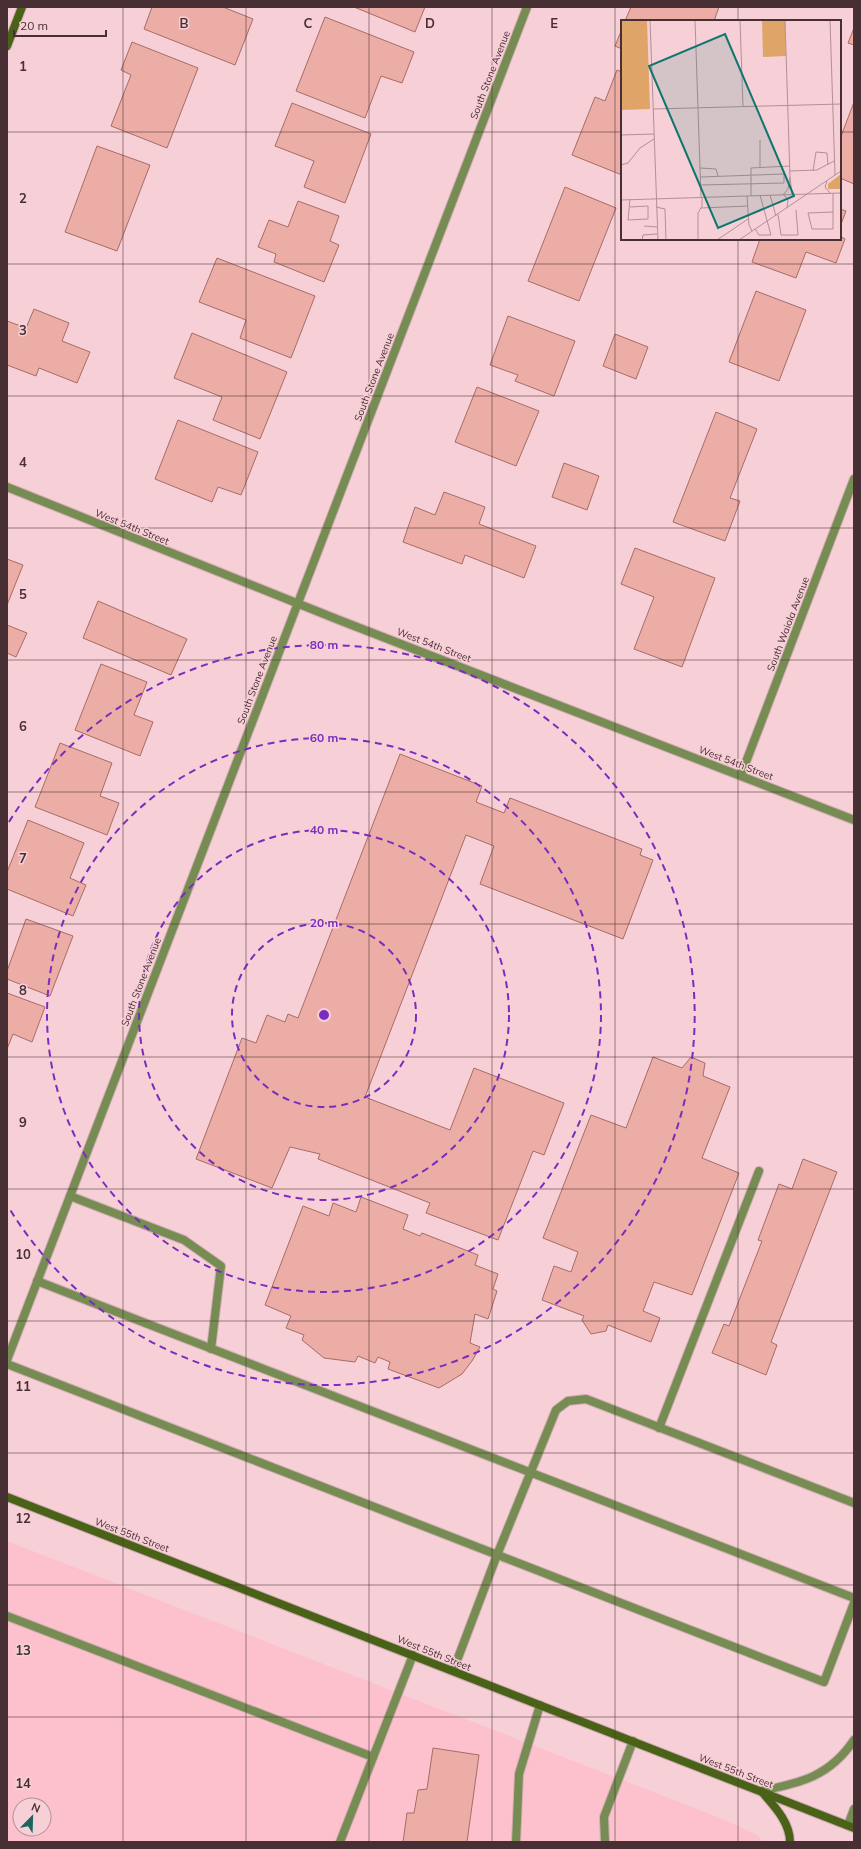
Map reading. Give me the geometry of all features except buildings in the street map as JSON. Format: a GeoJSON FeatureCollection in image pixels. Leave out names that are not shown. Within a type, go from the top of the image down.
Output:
{"type":"FeatureCollection","features":[{"type":"Feature","properties":{"kind":"main road"},"geometry":{"type":"LineString","coordinates":[[7,46],[22,7]]}},
{"type":"Feature","properties":{"kind":"main road","name":"West 55th Street"},"geometry":{"type":"LineString","coordinates":[[7,1497],[851,1826]]}},
{"type":"Feature","properties":{"kind":"main road"},"geometry":{"type":"LineString","coordinates":[[761,1791],[779,1812],[790,1834],[790,1842]]}},
{"type":"Feature","properties":{"kind":"street","name":"South Stone Avenue"},"geometry":{"type":"LineString","coordinates":[[7,1360],[527,7]]}},
{"type":"Feature","properties":{"kind":"street","name":"South Waiola Avenue"},"geometry":{"type":"LineString","coordinates":[[741,775],[854,480]]}},
{"type":"Feature","properties":{"kind":"street","name":"West 54th Street"},"geometry":{"type":"LineString","coordinates":[[7,487],[297,603],[854,820]]}},
{"type":"Feature","properties":{"kind":"street"},"geometry":{"type":"LineString","coordinates":[[659,1428],[759,1171]]}},
{"type":"Feature","properties":{"kind":"street"},"geometry":{"type":"LineString","coordinates":[[70,1196],[184,1240],[221,1266],[211,1349]]}},
{"type":"Feature","properties":{"kind":"street"},"geometry":{"type":"LineString","coordinates":[[37,1280],[854,1598]]}},
{"type":"Feature","properties":{"kind":"street"},"geometry":{"type":"LineString","coordinates":[[7,1364],[824,1682],[854,1603]]}},
{"type":"Feature","properties":{"kind":"street"},"geometry":{"type":"LineString","coordinates":[[453,1671],[497,1555],[556,1410],[568,1401],[586,1399],[854,1503]]}},
{"type":"Feature","properties":{"kind":"street"},"geometry":{"type":"LineString","coordinates":[[7,1616],[373,1757]]}},
{"type":"Feature","properties":{"kind":"street"},"geometry":{"type":"LineString","coordinates":[[340,1842],[413,1655]]}},
{"type":"Feature","properties":{"kind":"street"},"geometry":{"type":"LineString","coordinates":[[516,1842],[519,1774],[540,1705]]}},
{"type":"Feature","properties":{"kind":"street"},"geometry":{"type":"LineString","coordinates":[[761,1791],[792,1785],[814,1778],[835,1762],[854,1740]]}},
{"type":"Feature","properties":{"kind":"street"},"geometry":{"type":"LineString","coordinates":[[605,1842],[604,1817],[634,1741]]}},
{"type":"Feature","properties":{"kind":"street"},"geometry":{"type":"LineString","coordinates":[[851,1826],[854,1808]]}},
{"type":"Feature","properties":{"kind":"shaded area"},"geometry":{"type":"Polygon","coordinates":[[[7,1541],[723,1819],[757,1835],[763,1842],[7,1842],[7,1541]]]}}]}
